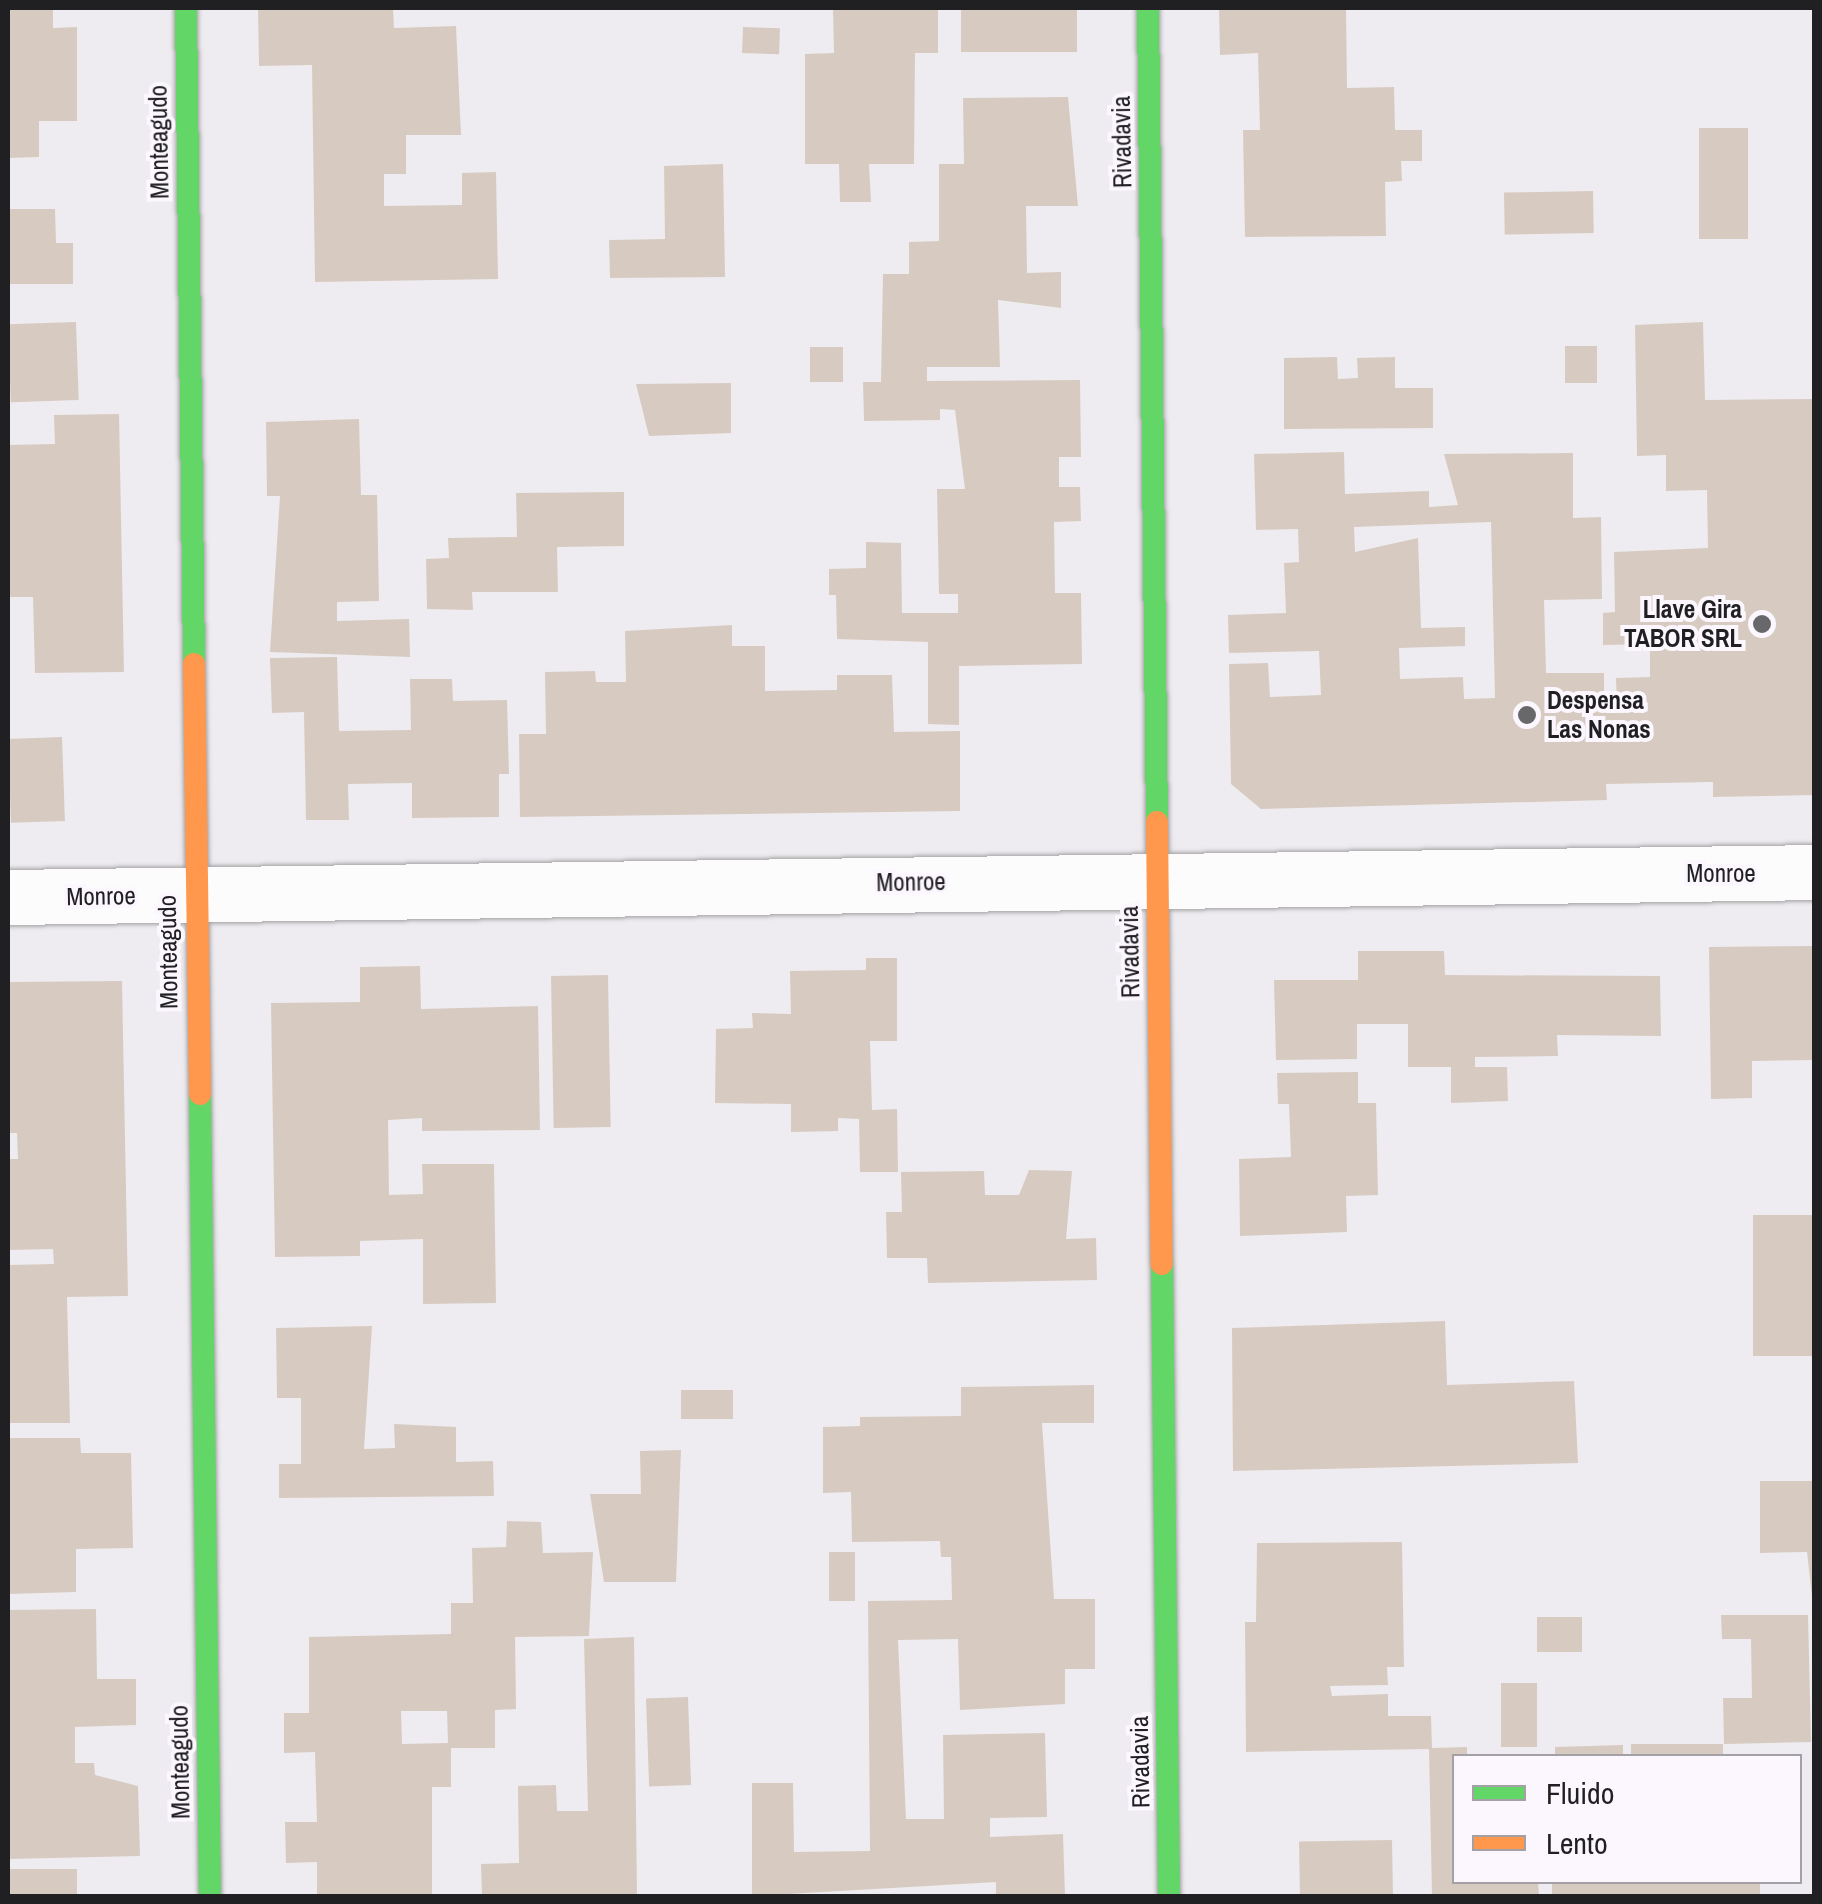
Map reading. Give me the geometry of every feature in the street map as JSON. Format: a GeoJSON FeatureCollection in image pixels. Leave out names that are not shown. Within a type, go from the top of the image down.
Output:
{"type":"FeatureCollection","features":[{"type":"Feature","properties":{"kind":"street","name":"Monteagudo"},"geometry":{"type":"LineString","coordinates":[[186,8],[194,895],[210,1896]]}},
{"type":"Feature","properties":{"kind":"street","name":"Rivadavia"},"geometry":{"type":"LineString","coordinates":[[1148,8],[1169,1896]]}},
{"type":"Feature","properties":{"kind":"street","name":"Monroe"},"geometry":{"type":"LineString","coordinates":[[8,897],[1156,878],[1814,872]]}},
{"type":"Feature","properties":{"kind":"building"},"geometry":{"type":"Polygon","coordinates":[[[8,8],[53,8],[53,28],[77,27],[77,121],[39,121],[39,157],[8,158],[8,8]]]}},
{"type":"Feature","properties":{"kind":"building"},"geometry":{"type":"Polygon","coordinates":[[[258,8],[393,8],[394,28],[456,26],[461,135],[406,135],[406,174],[384,174],[384,206],[462,205],[462,173],[496,172],[498,279],[315,282],[312,65],[259,66],[258,8]]]}},
{"type":"Feature","properties":{"kind":"building"},"geometry":{"type":"Polygon","coordinates":[[[833,8],[938,8],[938,53],[915,53],[914,164],[869,164],[871,202],[840,202],[839,164],[805,164],[805,54],[834,53],[833,8]]]}},
{"type":"Feature","properties":{"kind":"building"},"geometry":{"type":"Polygon","coordinates":[[[961,8],[1077,8],[1077,52],[961,52],[961,8]]]}},
{"type":"Feature","properties":{"kind":"building"},"geometry":{"type":"Polygon","coordinates":[[[1219,8],[1346,8],[1347,88],[1394,87],[1395,130],[1422,130],[1422,161],[1401,161],[1402,181],[1385,182],[1386,236],[1245,237],[1243,130],[1260,130],[1258,53],[1220,55],[1219,8]]]}},
{"type":"Feature","properties":{"kind":"building"},"geometry":{"type":"Polygon","coordinates":[[[743,27],[780,28],[779,54],[742,53],[743,27]]]}},
{"type":"Feature","properties":{"kind":"building"},"geometry":{"type":"Polygon","coordinates":[[[1068,97],[1078,206],[1026,206],[1027,273],[1061,272],[1061,308],[998,300],[1000,367],[927,367],[927,381],[1080,380],[1081,457],[1059,457],[1059,487],[1080,487],[1081,521],[1054,522],[1055,593],[1081,593],[1082,664],[959,666],[959,725],[928,724],[928,642],[837,639],[836,595],[829,595],[829,569],[866,568],[866,542],[901,543],[902,613],[958,613],[958,594],[939,594],[937,489],[965,489],[955,410],[940,409],[940,420],[864,421],[863,382],[881,382],[883,274],[909,274],[909,242],[939,241],[939,164],[964,164],[963,98],[1068,97]]]}},
{"type":"Feature","properties":{"kind":"building"},"geometry":{"type":"Polygon","coordinates":[[[1699,128],[1748,128],[1748,239],[1699,239],[1699,128]]]}},
{"type":"Feature","properties":{"kind":"building"},"geometry":{"type":"Polygon","coordinates":[[[723,164],[725,277],[610,278],[609,240],[665,239],[664,166],[723,164]]]}},
{"type":"Feature","properties":{"kind":"building"},"geometry":{"type":"Polygon","coordinates":[[[1593,191],[1594,233],[1505,235],[1504,193],[1593,191]]]}},
{"type":"Feature","properties":{"kind":"building"},"geometry":{"type":"Polygon","coordinates":[[[8,209],[55,209],[56,243],[73,243],[73,284],[8,284],[8,209]]]}},
{"type":"Feature","properties":{"kind":"building"},"geometry":{"type":"Polygon","coordinates":[[[76,322],[79,400],[11,402],[8,324],[76,322]]]}},
{"type":"Feature","properties":{"kind":"building"},"geometry":{"type":"Polygon","coordinates":[[[1703,322],[1705,400],[1814,399],[1814,795],[1713,797],[1713,782],[1606,784],[1607,800],[1261,809],[1231,784],[1229,664],[1268,663],[1270,697],[1321,695],[1319,651],[1229,653],[1228,615],[1286,613],[1284,563],[1299,562],[1298,529],[1256,530],[1254,454],[1344,452],[1345,494],[1429,491],[1429,507],[1458,505],[1444,454],[1573,453],[1573,518],[1601,517],[1602,599],[1544,600],[1546,673],[1604,673],[1604,705],[1617,705],[1616,678],[1650,677],[1650,644],[1603,645],[1603,613],[1615,612],[1614,552],[1708,548],[1707,490],[1666,491],[1666,455],[1637,456],[1635,325],[1703,322]],[[1491,522],[1354,527],[1355,552],[1418,538],[1421,628],[1465,627],[1465,646],[1399,648],[1400,679],[1463,677],[1464,699],[1495,698],[1491,522]]]}},
{"type":"Feature","properties":{"kind":"building"},"geometry":{"type":"Polygon","coordinates":[[[1565,346],[1597,346],[1597,383],[1565,383],[1565,346]]]}},
{"type":"Feature","properties":{"kind":"building"},"geometry":{"type":"Polygon","coordinates":[[[810,347],[843,347],[843,382],[810,382],[810,347]]]}},
{"type":"Feature","properties":{"kind":"building"},"geometry":{"type":"Polygon","coordinates":[[[1337,357],[1338,379],[1358,378],[1357,358],[1395,357],[1395,388],[1433,388],[1433,428],[1284,429],[1284,358],[1337,357]]]}},
{"type":"Feature","properties":{"kind":"building"},"geometry":{"type":"Polygon","coordinates":[[[731,383],[731,433],[649,436],[636,384],[731,383]]]}},
{"type":"Feature","properties":{"kind":"building"},"geometry":{"type":"Polygon","coordinates":[[[119,414],[124,672],[35,673],[33,597],[8,597],[8,445],[55,444],[54,415],[119,414]]]}},
{"type":"Feature","properties":{"kind":"building"},"geometry":{"type":"Polygon","coordinates":[[[359,419],[361,495],[377,495],[379,601],[337,602],[337,621],[409,619],[410,657],[270,652],[280,496],[267,496],[266,422],[359,419]]]}},
{"type":"Feature","properties":{"kind":"building"},"geometry":{"type":"Polygon","coordinates":[[[624,492],[624,546],[557,547],[558,592],[472,592],[473,610],[427,609],[426,559],[449,558],[448,538],[517,537],[516,493],[624,492]]]}},
{"type":"Feature","properties":{"kind":"building"},"geometry":{"type":"Polygon","coordinates":[[[732,625],[732,646],[765,646],[765,691],[837,690],[837,675],[892,675],[894,732],[960,731],[960,811],[520,817],[519,734],[546,734],[545,672],[595,671],[596,682],[626,682],[625,631],[732,625]]]}},
{"type":"Feature","properties":{"kind":"building"},"geometry":{"type":"Polygon","coordinates":[[[337,657],[339,731],[411,730],[410,679],[452,679],[453,701],[507,700],[509,774],[499,774],[499,817],[412,818],[412,783],[348,784],[349,820],[306,820],[304,712],[272,713],[270,658],[337,657]]]}},
{"type":"Feature","properties":{"kind":"building"},"geometry":{"type":"Polygon","coordinates":[[[62,737],[65,821],[11,823],[8,739],[62,737]]]}},
{"type":"Feature","properties":{"kind":"building"},"geometry":{"type":"Polygon","coordinates":[[[1814,946],[1814,1060],[1752,1061],[1752,1098],[1711,1099],[1709,947],[1814,946]]]}},
{"type":"Feature","properties":{"kind":"building"},"geometry":{"type":"Polygon","coordinates":[[[1358,951],[1444,951],[1445,975],[1660,976],[1661,1036],[1557,1035],[1558,1056],[1475,1057],[1475,1067],[1507,1067],[1508,1101],[1451,1103],[1451,1067],[1408,1067],[1408,1024],[1357,1024],[1357,1059],[1276,1060],[1274,980],[1358,980],[1358,951]]]}},
{"type":"Feature","properties":{"kind":"building"},"geometry":{"type":"Polygon","coordinates":[[[866,958],[897,958],[897,1041],[870,1041],[872,1110],[897,1109],[898,1172],[860,1172],[859,1119],[838,1118],[838,1131],[791,1132],[791,1104],[715,1103],[716,1029],[753,1028],[752,1013],[791,1014],[790,971],[866,970],[866,958]]]}},
{"type":"Feature","properties":{"kind":"building"},"geometry":{"type":"Polygon","coordinates":[[[420,966],[421,1009],[538,1006],[540,1130],[422,1131],[422,1118],[388,1120],[389,1195],[423,1194],[422,1164],[494,1164],[496,1303],[423,1304],[423,1239],[360,1241],[360,1256],[275,1257],[271,1003],[360,1002],[360,967],[420,966]]]}},
{"type":"Feature","properties":{"kind":"building"},"geometry":{"type":"Polygon","coordinates":[[[608,975],[611,1127],[554,1128],[551,976],[608,975]]]}},
{"type":"Feature","properties":{"kind":"building"},"geometry":{"type":"Polygon","coordinates":[[[122,981],[128,1296],[67,1297],[70,1423],[8,1423],[8,1265],[54,1264],[53,1249],[8,1250],[8,1159],[18,1159],[17,1133],[8,1133],[10,982],[122,981]]]}},
{"type":"Feature","properties":{"kind":"building"},"geometry":{"type":"Polygon","coordinates":[[[1358,1072],[1358,1103],[1376,1103],[1378,1195],[1346,1196],[1347,1232],[1240,1236],[1239,1159],[1291,1157],[1289,1104],[1278,1104],[1277,1073],[1358,1072]]]}},
{"type":"Feature","properties":{"kind":"building"},"geometry":{"type":"Polygon","coordinates":[[[1029,1170],[1072,1171],[1066,1239],[1096,1238],[1097,1280],[928,1283],[927,1258],[887,1258],[886,1212],[902,1212],[901,1172],[984,1171],[985,1195],[1019,1195],[1029,1170]]]}},
{"type":"Feature","properties":{"kind":"building"},"geometry":{"type":"Polygon","coordinates":[[[1753,1215],[1814,1215],[1814,1356],[1753,1356],[1753,1215]]]}},
{"type":"Feature","properties":{"kind":"building"},"geometry":{"type":"Polygon","coordinates":[[[1445,1321],[1447,1385],[1574,1381],[1578,1463],[1233,1471],[1232,1328],[1445,1321]]]}},
{"type":"Feature","properties":{"kind":"building"},"geometry":{"type":"Polygon","coordinates":[[[372,1326],[364,1449],[395,1448],[394,1424],[456,1427],[456,1462],[493,1461],[494,1496],[279,1498],[279,1464],[301,1464],[301,1398],[277,1398],[276,1328],[372,1326]]]}},
{"type":"Feature","properties":{"kind":"building"},"geometry":{"type":"Polygon","coordinates":[[[1094,1385],[1094,1423],[1042,1423],[1054,1599],[1095,1599],[1095,1669],[1065,1669],[1065,1704],[960,1710],[958,1639],[898,1640],[906,1819],[944,1819],[943,1735],[1045,1733],[1047,1817],[990,1818],[990,1837],[1063,1834],[1065,1896],[996,1896],[996,1882],[752,1896],[752,1783],[793,1783],[794,1852],[870,1851],[868,1601],[952,1600],[951,1557],[941,1557],[940,1541],[852,1542],[851,1492],[823,1493],[823,1427],[860,1426],[860,1417],[961,1416],[961,1387],[1094,1385]]]}},
{"type":"Feature","properties":{"kind":"building"},"geometry":{"type":"Polygon","coordinates":[[[681,1390],[733,1390],[733,1419],[681,1419],[681,1390]]]}},
{"type":"Feature","properties":{"kind":"building"},"geometry":{"type":"Polygon","coordinates":[[[8,1438],[80,1438],[81,1453],[131,1453],[133,1548],[76,1549],[76,1592],[8,1594],[8,1438]]]}},
{"type":"Feature","properties":{"kind":"building"},"geometry":{"type":"Polygon","coordinates":[[[681,1450],[676,1582],[604,1582],[590,1494],[641,1494],[640,1451],[681,1450]]]}},
{"type":"Feature","properties":{"kind":"building"},"geometry":{"type":"Polygon","coordinates":[[[1760,1481],[1814,1481],[1814,1614],[1807,1552],[1760,1553],[1760,1481]]]}},
{"type":"Feature","properties":{"kind":"building"},"geometry":{"type":"Polygon","coordinates":[[[507,1521],[541,1522],[543,1553],[593,1552],[589,1636],[515,1637],[516,1709],[495,1710],[495,1748],[451,1748],[451,1787],[432,1787],[432,1896],[317,1896],[317,1862],[286,1863],[285,1822],[317,1822],[315,1752],[284,1753],[284,1713],[309,1713],[309,1637],[451,1634],[451,1603],[473,1603],[472,1548],[506,1547],[507,1521]],[[401,1711],[402,1744],[448,1743],[447,1711],[401,1711]]]}},
{"type":"Feature","properties":{"kind":"building"},"geometry":{"type":"Polygon","coordinates":[[[1402,1542],[1404,1667],[1387,1667],[1388,1685],[1330,1686],[1332,1696],[1388,1694],[1388,1716],[1431,1716],[1432,1748],[1467,1747],[1467,1754],[1452,1754],[1452,1884],[1538,1884],[1539,1896],[1432,1896],[1429,1749],[1246,1752],[1245,1622],[1256,1622],[1257,1543],[1402,1542]]]}},
{"type":"Feature","properties":{"kind":"building"},"geometry":{"type":"Polygon","coordinates":[[[829,1552],[855,1552],[855,1601],[829,1601],[829,1552]]]}},
{"type":"Feature","properties":{"kind":"building"},"geometry":{"type":"Polygon","coordinates":[[[96,1609],[97,1679],[136,1679],[136,1725],[75,1727],[75,1763],[94,1763],[95,1775],[138,1786],[140,1856],[8,1859],[8,1610],[96,1609]]]}},
{"type":"Feature","properties":{"kind":"building"},"geometry":{"type":"Polygon","coordinates":[[[1721,1615],[1808,1615],[1811,1742],[1724,1744],[1723,1698],[1752,1698],[1751,1639],[1722,1639],[1721,1615]]]}},
{"type":"Feature","properties":{"kind":"building"},"geometry":{"type":"Polygon","coordinates":[[[1537,1617],[1582,1617],[1582,1652],[1537,1652],[1537,1617]]]}},
{"type":"Feature","properties":{"kind":"building"},"geometry":{"type":"Polygon","coordinates":[[[634,1637],[637,1896],[482,1896],[481,1864],[519,1863],[518,1786],[556,1785],[557,1811],[588,1811],[584,1639],[634,1637]]]}},
{"type":"Feature","properties":{"kind":"building"},"geometry":{"type":"Polygon","coordinates":[[[1501,1683],[1537,1683],[1537,1747],[1501,1747],[1501,1683]]]}},
{"type":"Feature","properties":{"kind":"building"},"geometry":{"type":"Polygon","coordinates":[[[688,1697],[691,1785],[649,1786],[646,1698],[688,1697]]]}},
{"type":"Feature","properties":{"kind":"building"},"geometry":{"type":"Polygon","coordinates":[[[1631,1744],[1723,1744],[1723,1754],[1631,1754],[1631,1744]]]}},
{"type":"Feature","properties":{"kind":"building"},"geometry":{"type":"Polygon","coordinates":[[[1623,1745],[1623,1754],[1555,1754],[1555,1747],[1623,1745]]]}},
{"type":"Feature","properties":{"kind":"building"},"geometry":{"type":"Polygon","coordinates":[[[1392,1840],[1393,1896],[1300,1896],[1299,1842],[1392,1840]]]}},
{"type":"Feature","properties":{"kind":"building"},"geometry":{"type":"Polygon","coordinates":[[[8,1869],[77,1869],[77,1896],[8,1896],[8,1869]]]}},
{"type":"Feature","properties":{"kind":"building"},"geometry":{"type":"Polygon","coordinates":[[[1552,1884],[1760,1884],[1760,1896],[1552,1896],[1552,1884]]]}},
{"type":"Feature","properties":{"kind":"traffic: fast"},"geometry":{"type":"LineString","coordinates":[[186,8],[194,664]]}},
{"type":"Feature","properties":{"kind":"traffic: fast"},"geometry":{"type":"LineString","coordinates":[[1148,8],[1157,822]]}},
{"type":"Feature","properties":{"kind":"traffic: fast"},"geometry":{"type":"LineString","coordinates":[[200,1094],[210,1896]]}},
{"type":"Feature","properties":{"kind":"traffic: fast"},"geometry":{"type":"LineString","coordinates":[[1162,1264],[1169,1896]]}},
{"type":"Feature","properties":{"kind":"traffic: slow"},"geometry":{"type":"LineString","coordinates":[[194,664],[200,1094]]}},
{"type":"Feature","properties":{"kind":"traffic: slow"},"geometry":{"type":"LineString","coordinates":[[1157,822],[1162,1264]]}},
{"type":"Feature","properties":{"kind":"place","name":"Llave Gira TABOR SRL"},"geometry":{"type":"Point","coordinates":[1762,624]}},
{"type":"Feature","properties":{"kind":"place","name":"Despensa Las Nonas"},"geometry":{"type":"Point","coordinates":[1527,715]}}]}
